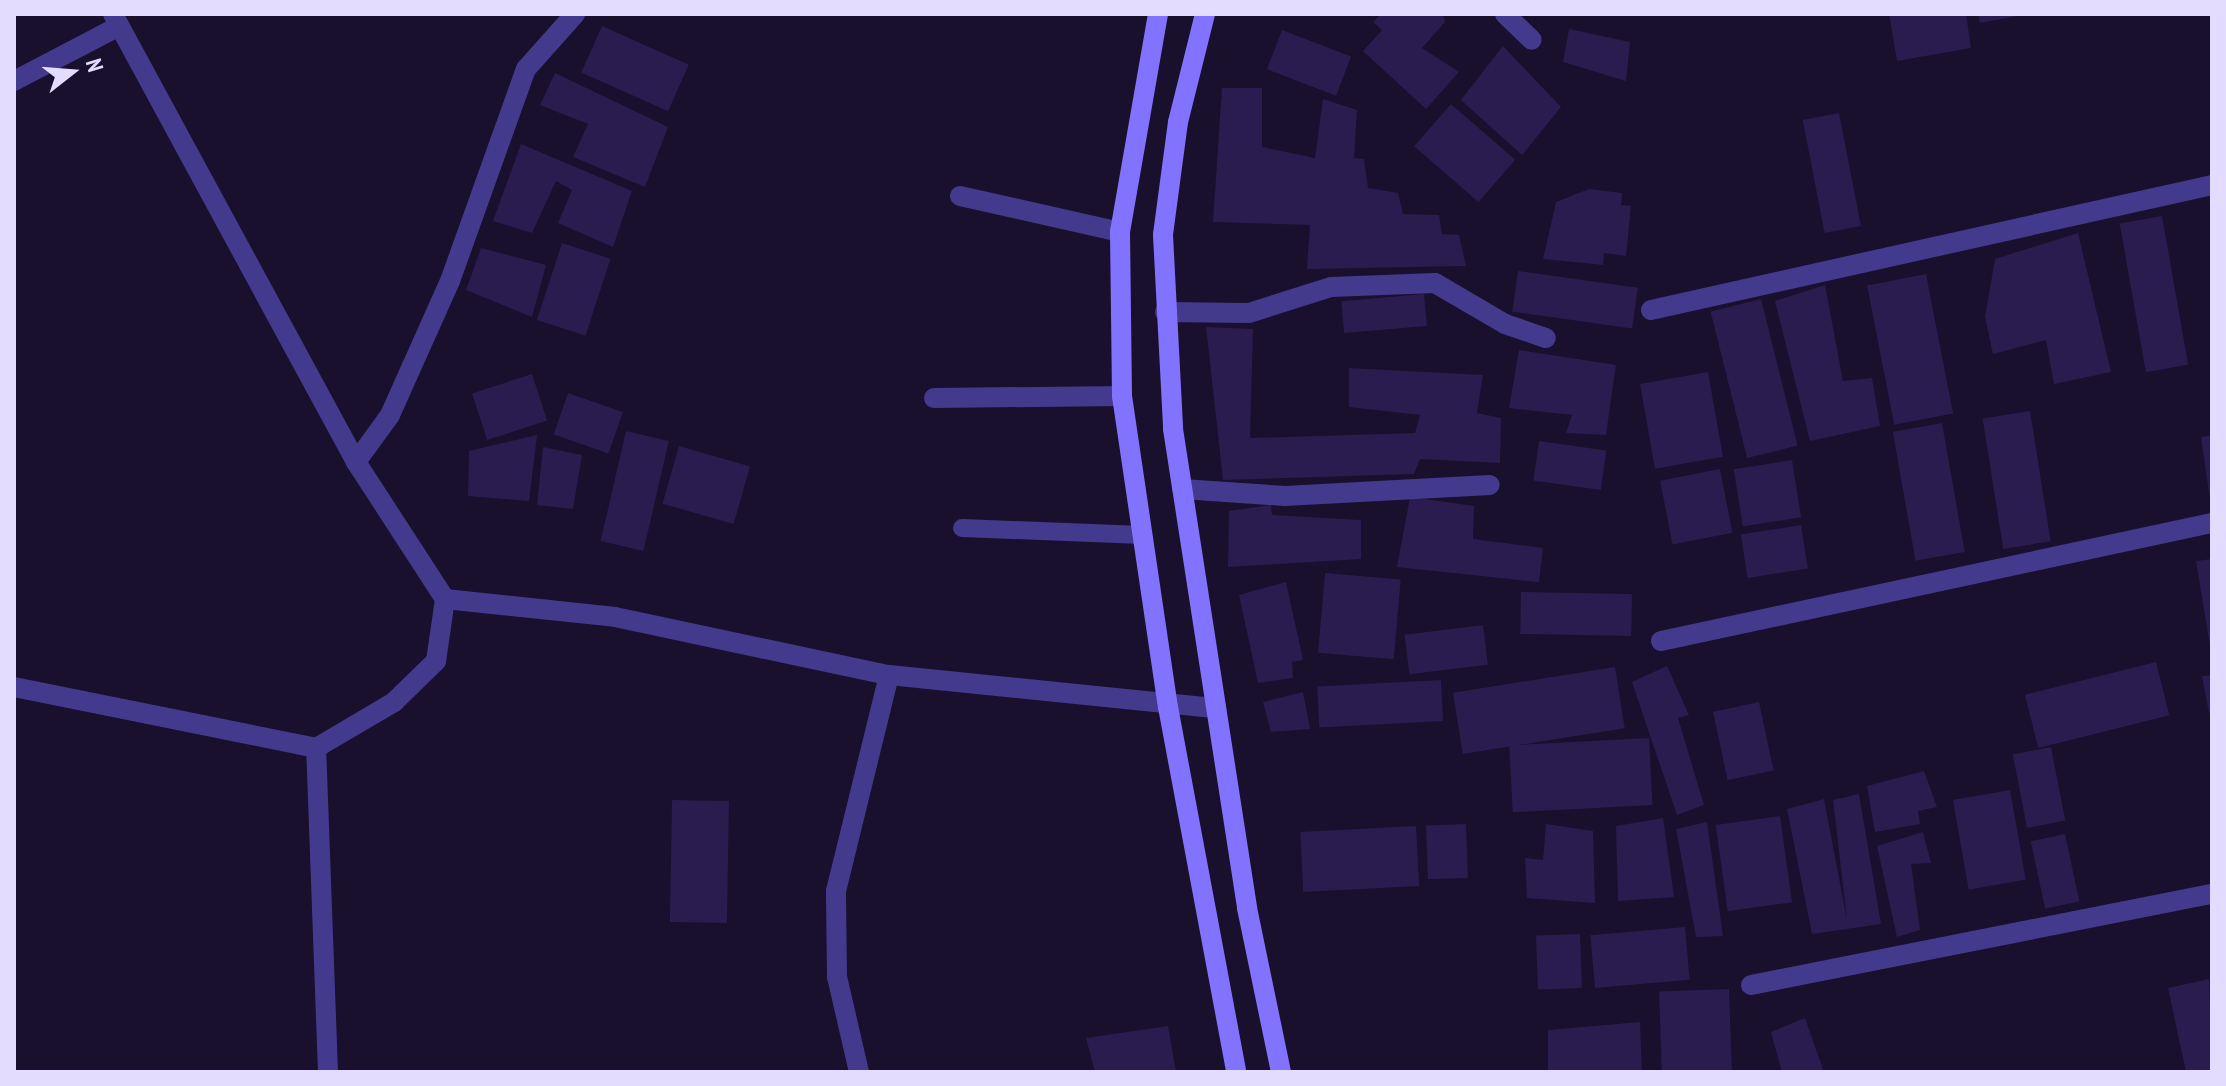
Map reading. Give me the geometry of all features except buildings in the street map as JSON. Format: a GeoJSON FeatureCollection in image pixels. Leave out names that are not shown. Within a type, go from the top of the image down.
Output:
{"type":"FeatureCollection","features":[{"type":"Feature","properties":{"kind":"main road"},"geometry":{"type":"LineString","coordinates":[[1158,14],[1120,232],[1122,396],[1168,707],[1236,1072]]}},
{"type":"Feature","properties":{"kind":"main road"},"geometry":{"type":"LineString","coordinates":[[1205,14],[1172,164],[1163,235],[1165,312],[1182,489],[1216,708],[1281,1072]]}},
{"type":"Feature","properties":{"kind":"street"},"geometry":{"type":"LineString","coordinates":[[356,462],[390,415],[450,281],[526,69],[575,14]]}},
{"type":"Feature","properties":{"kind":"street"},"geometry":{"type":"LineString","coordinates":[[1505,14],[1532,40]]}},
{"type":"Feature","properties":{"kind":"street"},"geometry":{"type":"LineString","coordinates":[[14,81],[116,20],[356,462],[445,599],[436,661],[394,702],[316,748],[14,687]]}},
{"type":"Feature","properties":{"kind":"street"},"geometry":{"type":"LineString","coordinates":[[1651,310],[2212,185]]}},
{"type":"Feature","properties":{"kind":"street"},"geometry":{"type":"LineString","coordinates":[[960,196],[1120,232]]}},
{"type":"Feature","properties":{"kind":"street"},"geometry":{"type":"LineString","coordinates":[[1165,312],[1249,313],[1331,287],[1435,283],[1505,324],[1546,338]]}},
{"type":"Feature","properties":{"kind":"street"},"geometry":{"type":"LineString","coordinates":[[934,398],[1122,396]]}},
{"type":"Feature","properties":{"kind":"street"},"geometry":{"type":"LineString","coordinates":[[1182,489],[1285,496],[1490,485]]}},
{"type":"Feature","properties":{"kind":"street"},"geometry":{"type":"LineString","coordinates":[[1661,641],[2212,523]]}},
{"type":"Feature","properties":{"kind":"street"},"geometry":{"type":"LineString","coordinates":[[445,599],[615,617],[889,675],[1168,707],[1216,708]]}},
{"type":"Feature","properties":{"kind":"street"},"geometry":{"type":"LineString","coordinates":[[859,1072],[837,977],[836,891],[889,675]]}},
{"type":"Feature","properties":{"kind":"street"},"geometry":{"type":"LineString","coordinates":[[316,748],[328,1072]]}},
{"type":"Feature","properties":{"kind":"street"},"geometry":{"type":"LineString","coordinates":[[1751,985],[2212,894]]}},
{"type":"Feature","properties":{"kind":"lane"},"geometry":{"type":"LineString","coordinates":[[962,528],[1142,535]]}}]}
